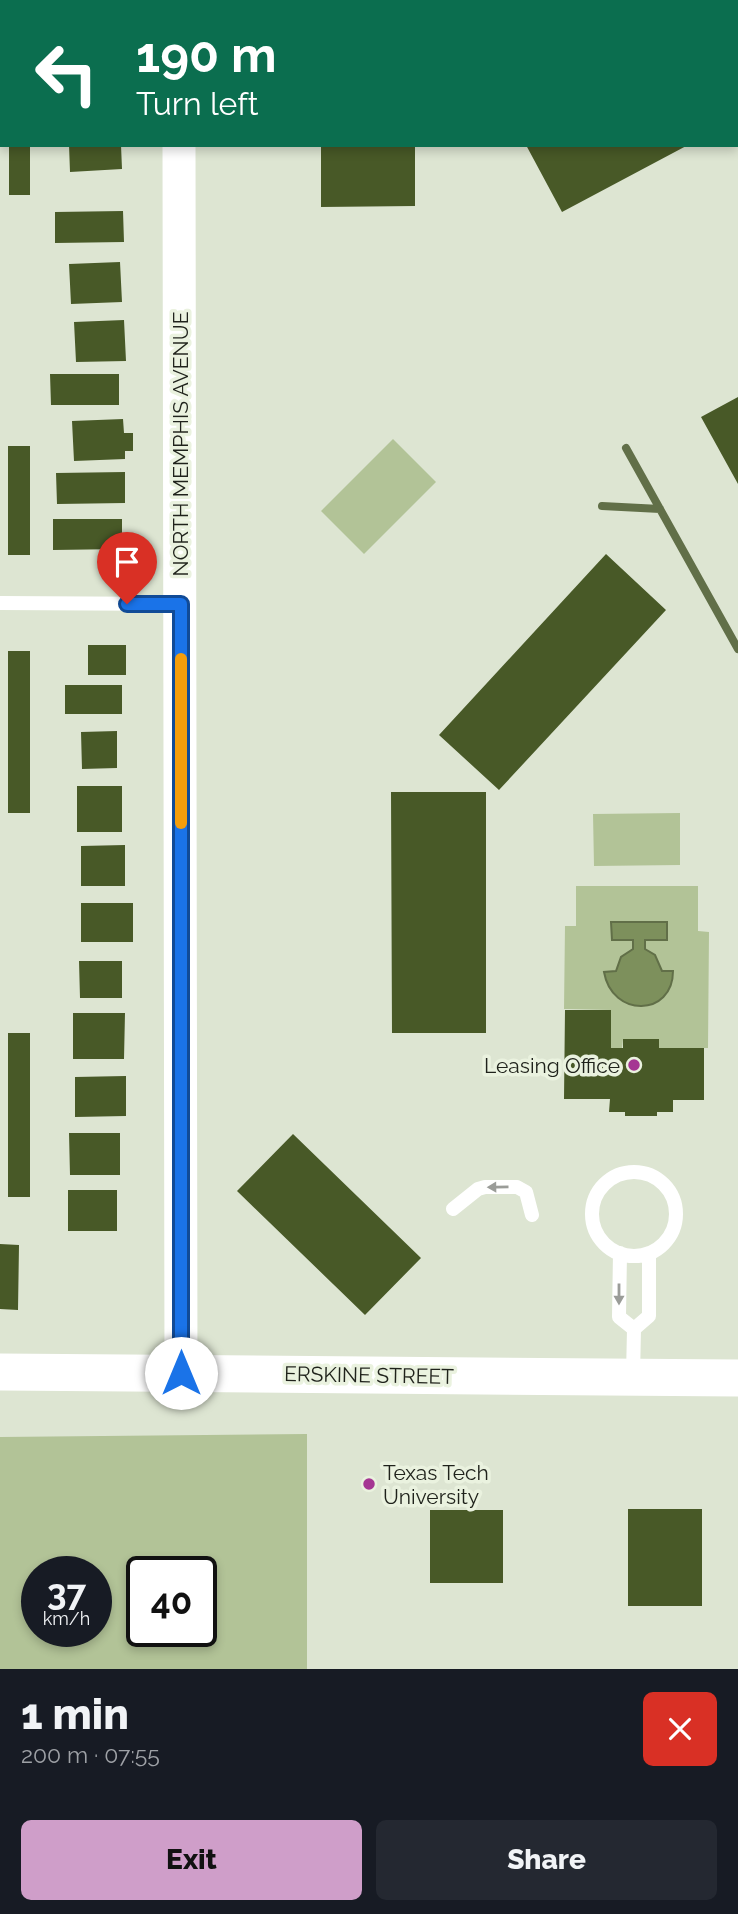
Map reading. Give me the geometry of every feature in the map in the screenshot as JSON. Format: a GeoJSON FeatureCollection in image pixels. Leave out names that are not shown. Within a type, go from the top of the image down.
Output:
{"type":"FeatureCollection","features":[{"type":"Feature","properties":{"kind":"main road","name":"ERSKINE STREET"},"geometry":{"type":"LineString","coordinates":[[0,1372],[738,1378]]}},
{"type":"Feature","properties":{"kind":"street","name":"NORTH MEMPHIS AVENUE"},"geometry":{"type":"LineString","coordinates":[[179,147],[181,1373]]}},
{"type":"Feature","properties":{"kind":"lane"},"geometry":{"type":"LineString","coordinates":[[0,603],[181,604]]}},
{"type":"Feature","properties":{"kind":"lane"},"geometry":{"type":"LineString","coordinates":[[636,1171],[650,1174],[662,1181],[670,1191],[677,1212],[673,1232],[664,1244],[649,1253],[635,1256],[610,1249],[594,1227],[594,1200],[600,1188],[610,1178],[636,1171]]}},
{"type":"Feature","properties":{"kind":"lane"},"geometry":{"type":"LineString","coordinates":[[453,1209],[478,1189],[517,1187],[526,1192],[532,1215]]}},
{"type":"Feature","properties":{"kind":"lane"},"geometry":{"type":"LineString","coordinates":[[620,1253],[619,1317],[634,1329]]}},
{"type":"Feature","properties":{"kind":"lane"},"geometry":{"type":"LineString","coordinates":[[633,1377],[634,1329],[649,1316],[649,1253]]}},
{"type":"Feature","properties":{"kind":"shaded area"},"geometry":{"type":"Polygon","coordinates":[[[393,439],[436,482],[364,554],[321,511],[393,439]]]}},
{"type":"Feature","properties":{"kind":"shaded area"},"geometry":{"type":"Polygon","coordinates":[[[680,813],[680,865],[594,866],[593,814],[680,813]]]}},
{"type":"Feature","properties":{"kind":"shaded area"},"geometry":{"type":"Polygon","coordinates":[[[576,886],[698,886],[698,931],[709,932],[708,1048],[658,1048],[657,1039],[623,1039],[622,1048],[610,1048],[610,1010],[564,1009],[565,926],[576,926],[576,886]]]}},
{"type":"Feature","properties":{"kind":"shaded area"},"geometry":{"type":"Polygon","coordinates":[[[611,922],[667,922],[667,940],[645,940],[645,949],[655,955],[662,971],[673,971],[670,986],[663,997],[653,1004],[629,1004],[618,998],[609,987],[604,972],[616,971],[621,957],[633,949],[633,940],[612,940],[611,922]]]}},
{"type":"Feature","properties":{"kind":"shaded area"},"geometry":{"type":"Polygon","coordinates":[[[307,1434],[307,1669],[0,1669],[0,1437],[307,1434]]]}},
{"type":"Feature","properties":{"kind":"building"},"geometry":{"type":"Polygon","coordinates":[[[9,147],[30,147],[30,195],[9,195],[9,147]]]}},
{"type":"Feature","properties":{"kind":"building"},"geometry":{"type":"Polygon","coordinates":[[[69,147],[121,147],[122,169],[70,172],[69,147]]]}},
{"type":"Feature","properties":{"kind":"building"},"geometry":{"type":"Polygon","coordinates":[[[321,147],[415,147],[415,206],[321,207],[321,147]]]}},
{"type":"Feature","properties":{"kind":"building"},"geometry":{"type":"Polygon","coordinates":[[[527,147],[684,147],[562,212],[527,147]]]}},
{"type":"Feature","properties":{"kind":"building"},"geometry":{"type":"Polygon","coordinates":[[[123,211],[124,242],[55,243],[55,212],[123,211]]]}},
{"type":"Feature","properties":{"kind":"building"},"geometry":{"type":"Polygon","coordinates":[[[120,262],[122,302],[71,304],[69,264],[120,262]]]}},
{"type":"Feature","properties":{"kind":"building"},"geometry":{"type":"Polygon","coordinates":[[[124,320],[126,361],[76,362],[74,322],[124,320]]]}},
{"type":"Feature","properties":{"kind":"building"},"geometry":{"type":"Polygon","coordinates":[[[50,374],[119,374],[119,405],[51,405],[50,374]]]}},
{"type":"Feature","properties":{"kind":"building"},"geometry":{"type":"Polygon","coordinates":[[[738,397],[738,484],[701,417],[738,397]]]}},
{"type":"Feature","properties":{"kind":"building"},"geometry":{"type":"Polygon","coordinates":[[[123,419],[124,433],[133,433],[133,451],[125,451],[125,459],[74,461],[72,421],[123,419]]]}},
{"type":"Feature","properties":{"kind":"building"},"geometry":{"type":"Polygon","coordinates":[[[8,446],[30,446],[30,555],[8,555],[8,446]]]}},
{"type":"Feature","properties":{"kind":"building"},"geometry":{"type":"Polygon","coordinates":[[[125,472],[125,503],[57,504],[56,473],[125,472]]]}},
{"type":"Feature","properties":{"kind":"building"},"geometry":{"type":"Polygon","coordinates":[[[53,519],[122,519],[122,549],[53,550],[53,519]]]}},
{"type":"Feature","properties":{"kind":"building"},"geometry":{"type":"Polygon","coordinates":[[[606,554],[666,610],[499,790],[439,735],[606,554]]]}},
{"type":"Feature","properties":{"kind":"building"},"geometry":{"type":"Polygon","coordinates":[[[88,645],[126,645],[126,675],[88,675],[88,645]]]}},
{"type":"Feature","properties":{"kind":"building"},"geometry":{"type":"Polygon","coordinates":[[[8,651],[30,651],[30,813],[8,813],[8,651]]]}},
{"type":"Feature","properties":{"kind":"building"},"geometry":{"type":"Polygon","coordinates":[[[65,685],[122,685],[122,714],[65,714],[65,685]]]}},
{"type":"Feature","properties":{"kind":"building"},"geometry":{"type":"Polygon","coordinates":[[[117,731],[117,768],[82,769],[81,732],[117,731]]]}},
{"type":"Feature","properties":{"kind":"building"},"geometry":{"type":"Polygon","coordinates":[[[77,786],[122,786],[122,832],[77,832],[77,786]]]}},
{"type":"Feature","properties":{"kind":"building"},"geometry":{"type":"Polygon","coordinates":[[[391,792],[486,792],[486,1033],[392,1033],[391,792]]]}},
{"type":"Feature","properties":{"kind":"building"},"geometry":{"type":"Polygon","coordinates":[[[125,845],[125,886],[81,886],[81,846],[125,845]]]}},
{"type":"Feature","properties":{"kind":"building"},"geometry":{"type":"Polygon","coordinates":[[[81,903],[133,903],[133,942],[81,942],[81,903]]]}},
{"type":"Feature","properties":{"kind":"building"},"geometry":{"type":"Polygon","coordinates":[[[79,961],[122,961],[122,998],[80,998],[79,961]]]}},
{"type":"Feature","properties":{"kind":"building","name":"Leasing Office"},"geometry":{"type":"Polygon","coordinates":[[[565,1010],[611,1010],[611,1048],[623,1048],[623,1039],[659,1039],[659,1048],[704,1048],[704,1100],[673,1100],[673,1112],[657,1112],[657,1116],[625,1116],[625,1112],[609,1112],[610,1099],[564,1099],[565,1010]]]}},
{"type":"Feature","properties":{"kind":"building"},"geometry":{"type":"Polygon","coordinates":[[[73,1013],[125,1013],[124,1059],[73,1059],[73,1013]]]}},
{"type":"Feature","properties":{"kind":"building"},"geometry":{"type":"Polygon","coordinates":[[[8,1033],[30,1033],[30,1197],[8,1197],[8,1033]]]}},
{"type":"Feature","properties":{"kind":"building"},"geometry":{"type":"Polygon","coordinates":[[[126,1076],[126,1116],[75,1117],[75,1077],[126,1076]]]}},
{"type":"Feature","properties":{"kind":"building"},"geometry":{"type":"Polygon","coordinates":[[[69,1133],[120,1133],[120,1175],[70,1175],[69,1133]]]}},
{"type":"Feature","properties":{"kind":"building"},"geometry":{"type":"Polygon","coordinates":[[[293,1134],[421,1258],[365,1315],[237,1191],[293,1134]]]}},
{"type":"Feature","properties":{"kind":"building"},"geometry":{"type":"Polygon","coordinates":[[[68,1190],[117,1190],[117,1231],[68,1231],[68,1190]]]}},
{"type":"Feature","properties":{"kind":"building"},"geometry":{"type":"Polygon","coordinates":[[[0,1244],[19,1245],[18,1310],[0,1309],[0,1244]]]}},
{"type":"Feature","properties":{"kind":"building"},"geometry":{"type":"Polygon","coordinates":[[[628,1509],[702,1509],[702,1606],[628,1606],[628,1509]]]}},
{"type":"Feature","properties":{"kind":"building"},"geometry":{"type":"Polygon","coordinates":[[[430,1510],[503,1510],[503,1583],[430,1583],[430,1510]]]}},
{"type":"Feature","properties":{"kind":"waterway"},"geometry":{"type":"LineString","coordinates":[[626,448],[738,649]]}},
{"type":"Feature","properties":{"kind":"waterway"},"geometry":{"type":"LineString","coordinates":[[602,506],[660,509]]}},
{"type":"Feature","properties":{"kind":"slow traffic"},"geometry":{"type":"LineString","coordinates":[[181,659],[181,823]]}},
{"type":"Feature","properties":{"kind":"place","name":"Leasing Office"},"geometry":{"type":"Point","coordinates":[634,1065]}},
{"type":"Feature","properties":{"kind":"place","name":"Texas Tech University"},"geometry":{"type":"Point","coordinates":[369,1484]}},
{"type":"Feature","properties":{"kind":"route"},"geometry":{"type":"LineString","coordinates":[[127,604],[181,604],[181,1373]]}}]}
